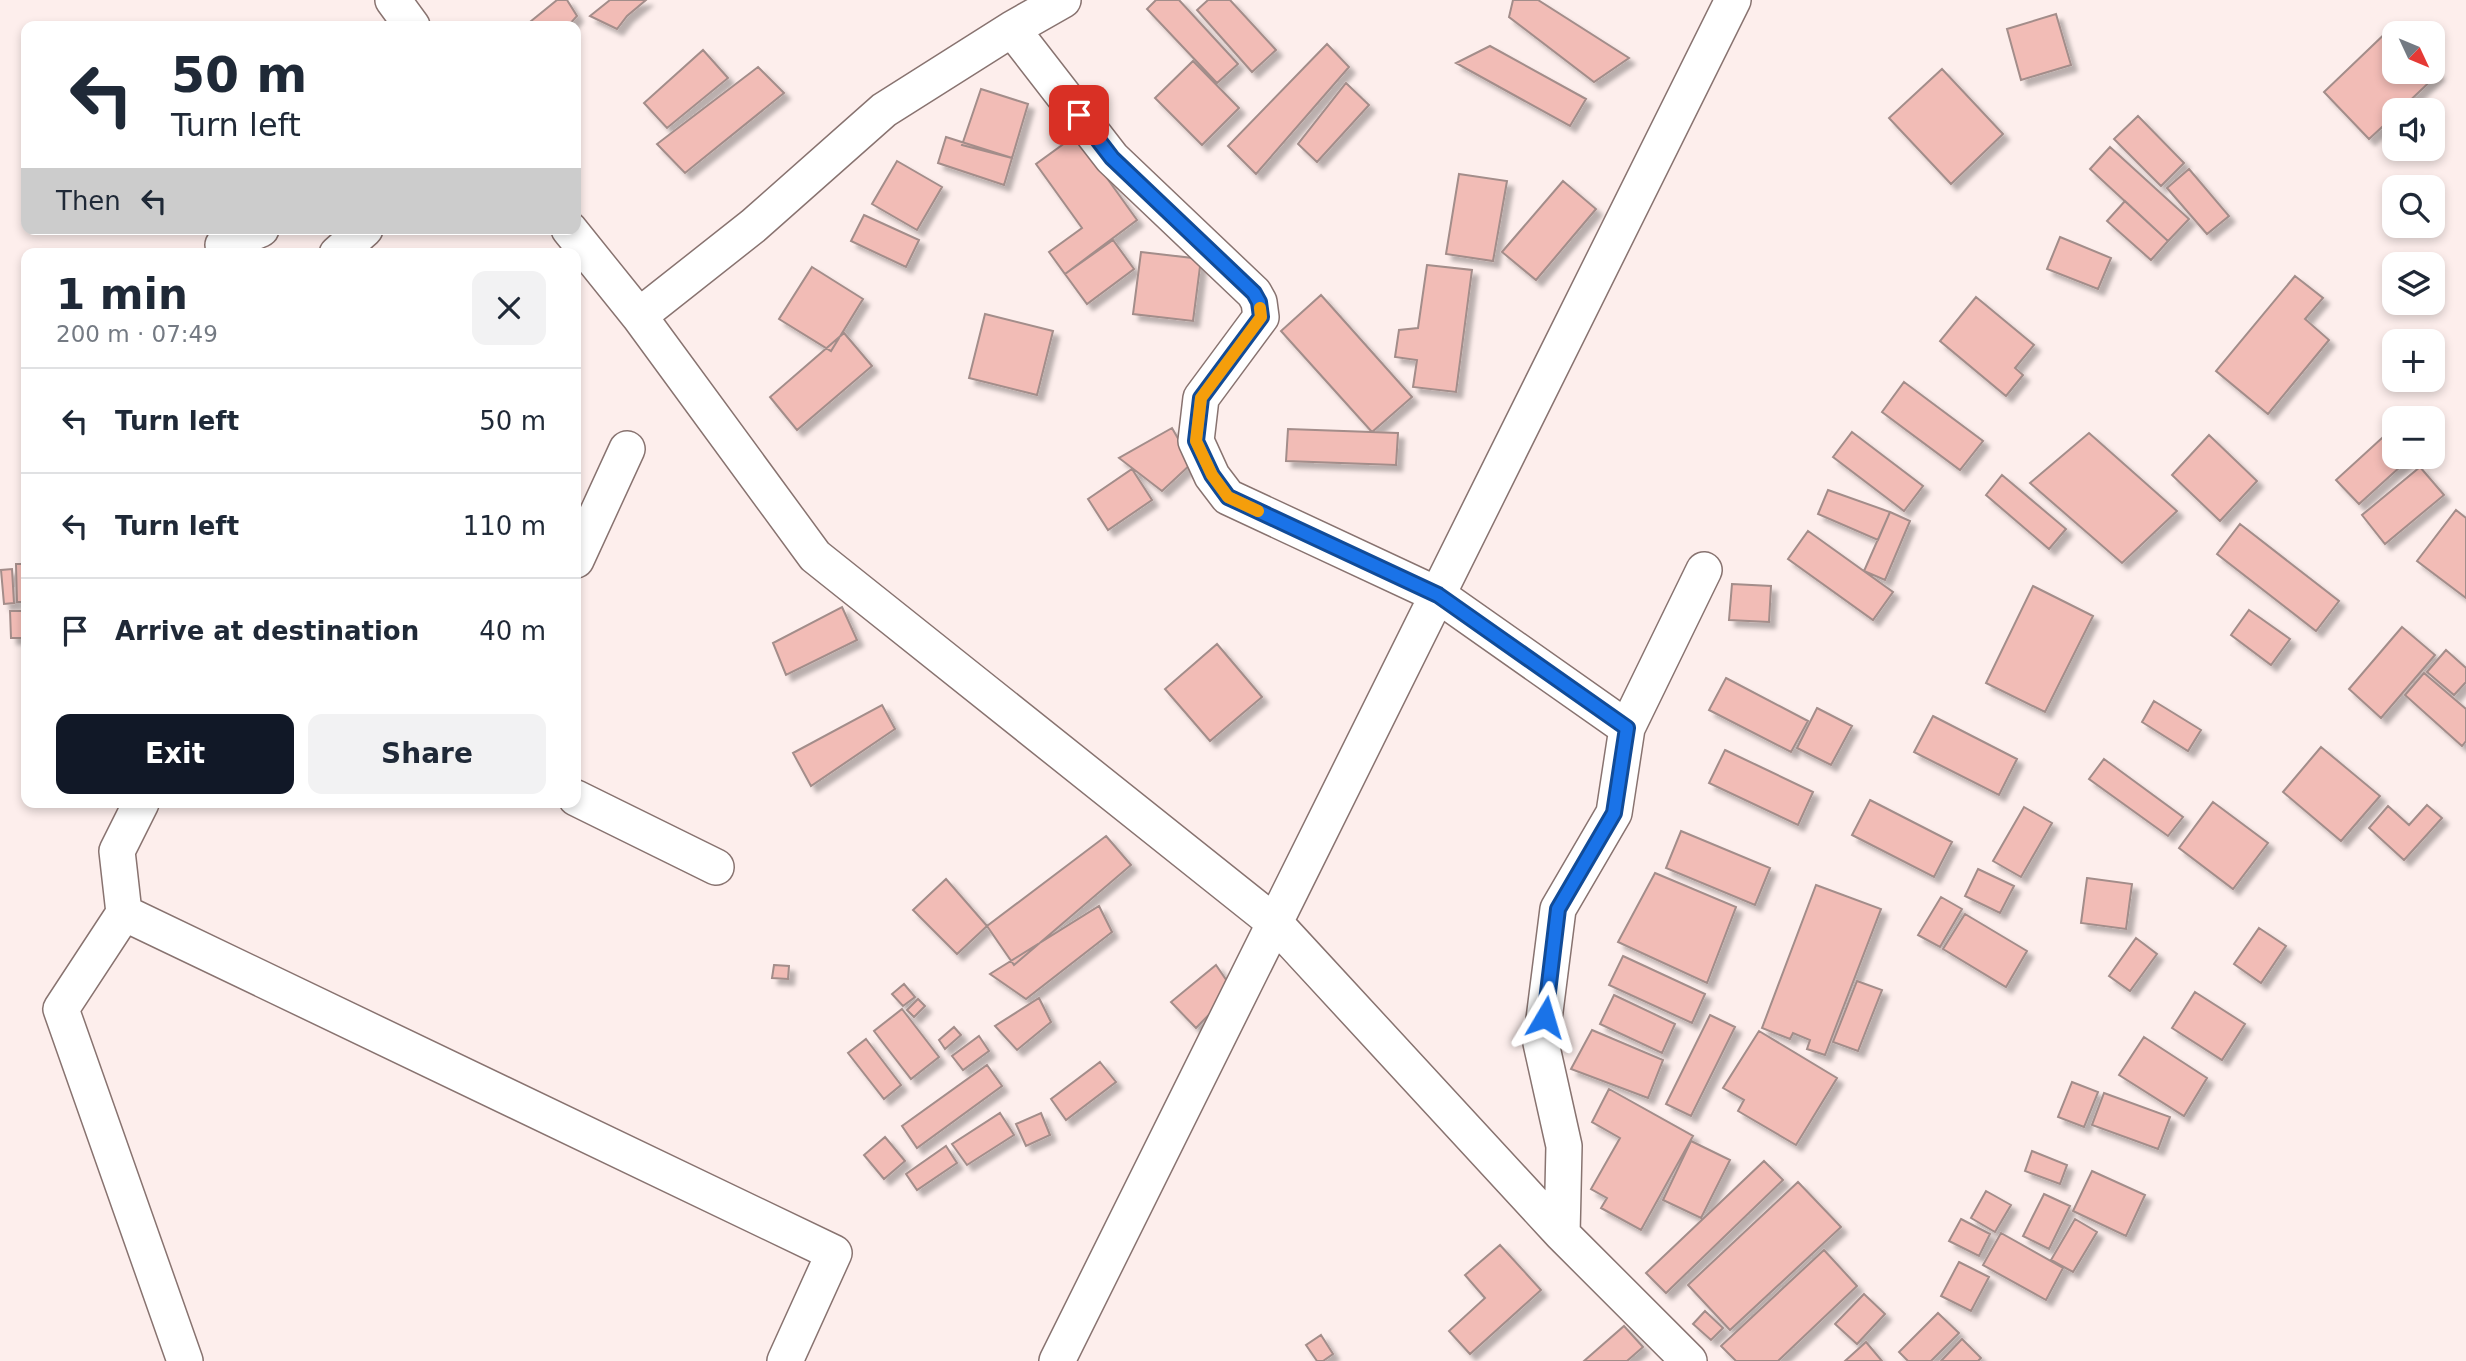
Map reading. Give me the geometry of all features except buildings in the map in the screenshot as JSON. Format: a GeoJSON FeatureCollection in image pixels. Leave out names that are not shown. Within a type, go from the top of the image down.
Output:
{"type":"FeatureCollection","features":[{"type":"Feature","properties":{"kind":"street"},"geometry":{"type":"LineString","coordinates":[[393,0],[408,21]]}},
{"type":"Feature","properties":{"kind":"street"},"geometry":{"type":"LineString","coordinates":[[1057,1361],[1732,0]]}},
{"type":"Feature","properties":{"kind":"street"},"geometry":{"type":"LineString","coordinates":[[639,316],[753,226],[884,110],[1035,11],[1112,158],[1254,293],[1259,302],[1261,317],[1201,398],[1196,441],[1212,475],[1228,497],[1438,595],[1627,728]]}},
{"type":"Feature","properties":{"kind":"street"},"geometry":{"type":"LineString","coordinates":[[223,245],[247,235]]}},
{"type":"Feature","properties":{"kind":"street"},"geometry":{"type":"LineString","coordinates":[[344,248],[358,235]]}},
{"type":"Feature","properties":{"kind":"street"},"geometry":{"type":"LineString","coordinates":[[574,235],[639,316],[815,556],[1275,923],[1562,1234],[1689,1361]]}},
{"type":"Feature","properties":{"kind":"street"},"geometry":{"type":"LineString","coordinates":[[581,549],[627,449]]}},
{"type":"Feature","properties":{"kind":"street"},"geometry":{"type":"LineString","coordinates":[[1562,1234],[1564,1146],[1541,1043],[1558,909],[1614,813],[1627,728],[1704,569]]}},
{"type":"Feature","properties":{"kind":"street"},"geometry":{"type":"LineString","coordinates":[[581,800],[716,867]]}},
{"type":"Feature","properties":{"kind":"street"},"geometry":{"type":"LineString","coordinates":[[138,808],[117,851],[124,913],[61,1009],[185,1361]]}},
{"type":"Feature","properties":{"kind":"street"},"geometry":{"type":"LineString","coordinates":[[124,913],[834,1253],[785,1361]]}},
{"type":"Feature","properties":{"kind":"slow traffic"},"geometry":{"type":"LineString","coordinates":[[1258,511],[1228,497],[1212,475],[1196,441],[1201,398],[1261,317],[1260,308]]}},
{"type":"Feature","properties":{"kind":"route"},"geometry":{"type":"LineString","coordinates":[[1079,115],[1112,158],[1254,293],[1259,302],[1261,317],[1201,398],[1196,441],[1212,475],[1228,497],[1438,595],[1627,728],[1614,813],[1558,909],[1545,1017]]}}]}
